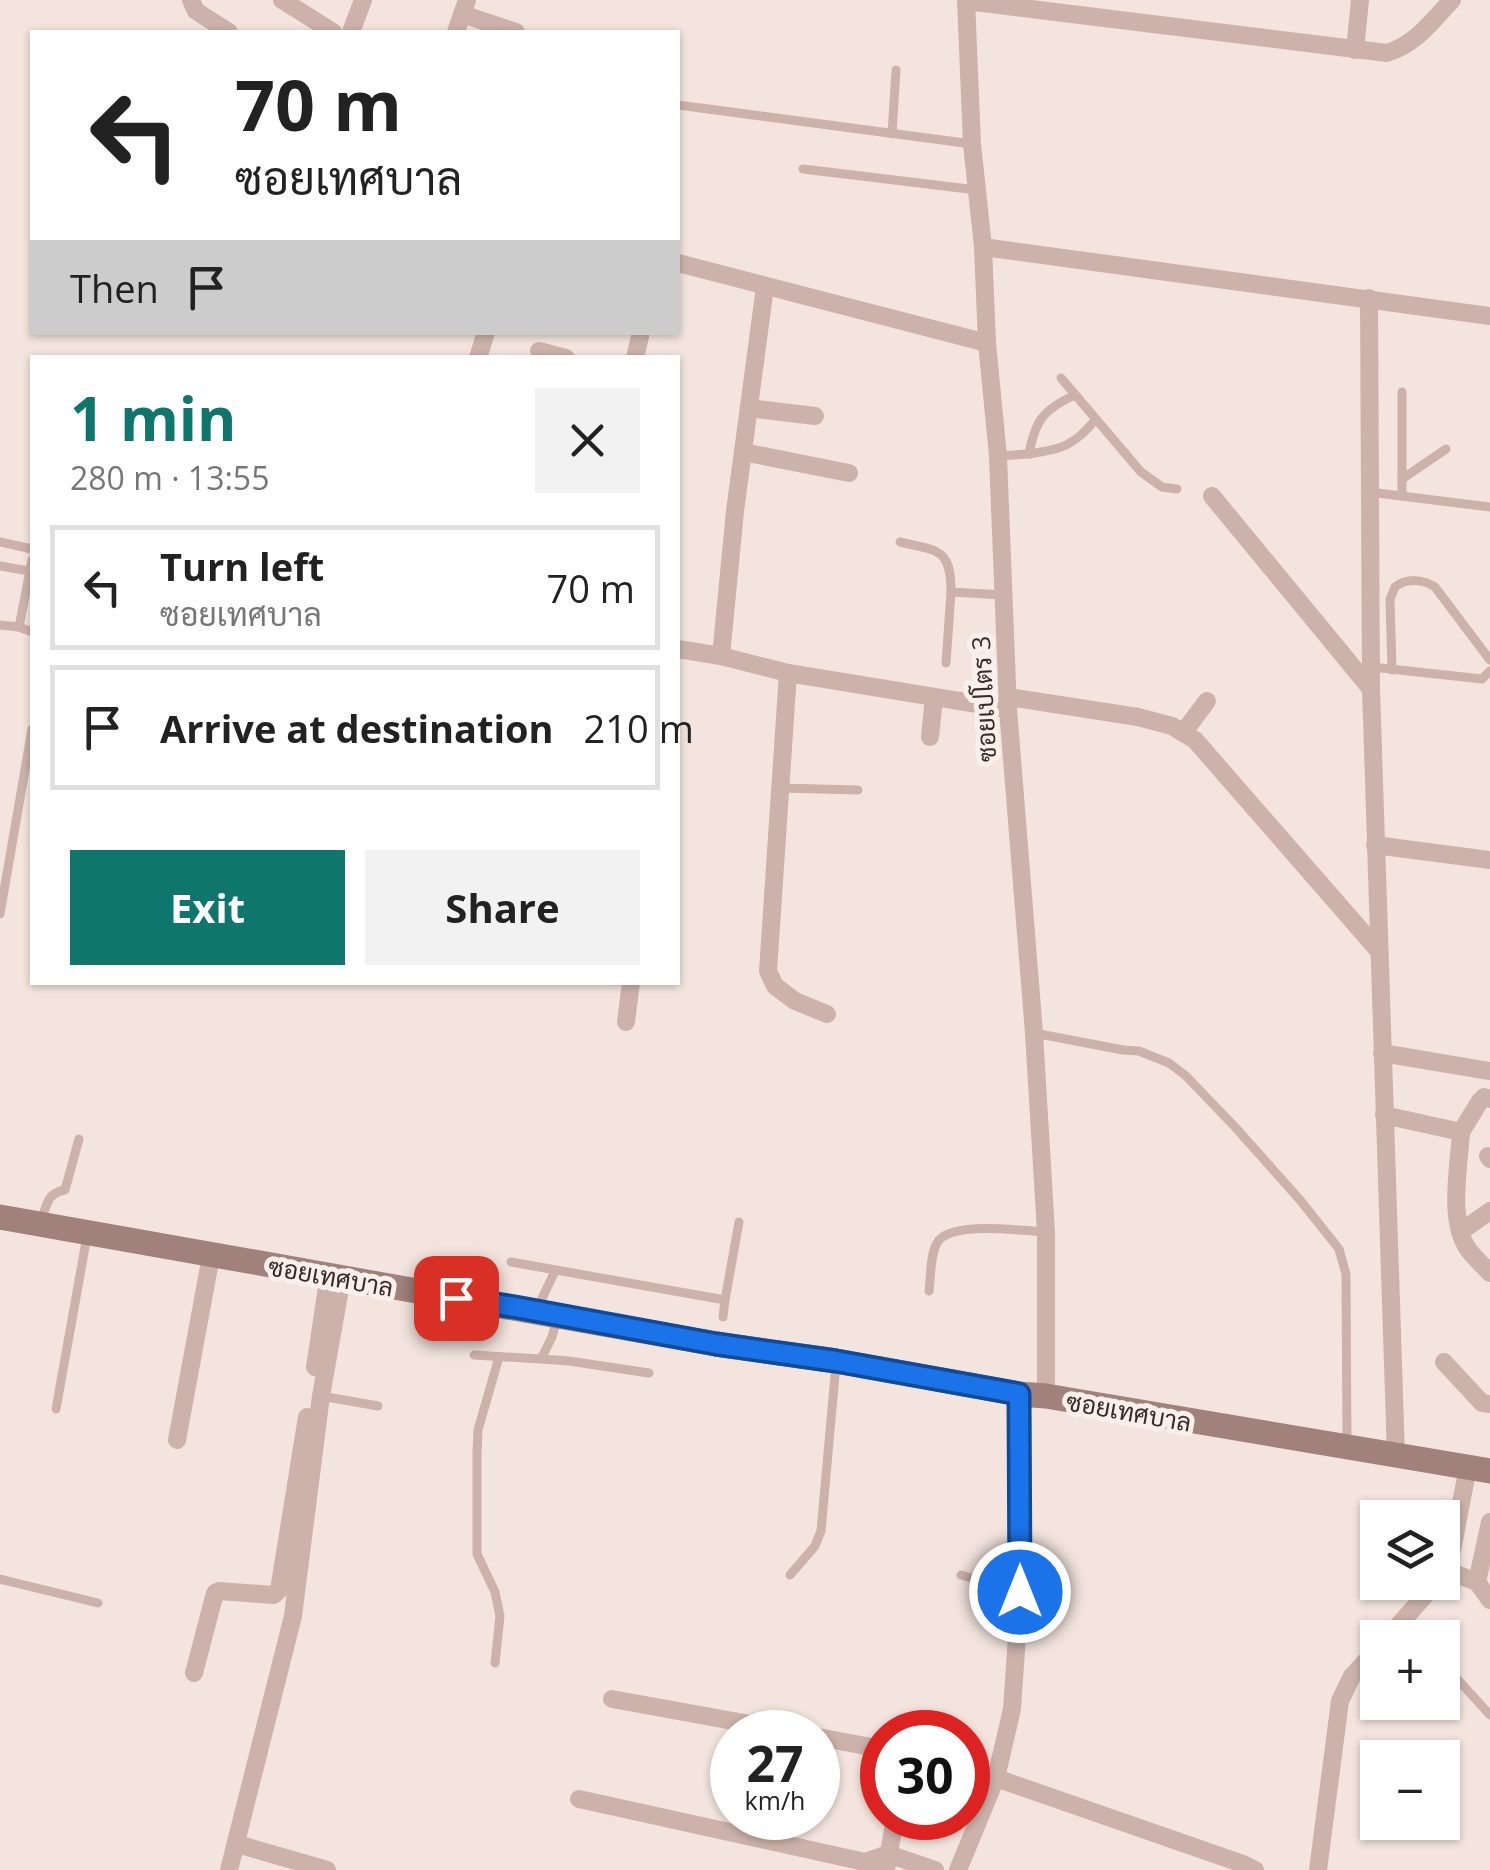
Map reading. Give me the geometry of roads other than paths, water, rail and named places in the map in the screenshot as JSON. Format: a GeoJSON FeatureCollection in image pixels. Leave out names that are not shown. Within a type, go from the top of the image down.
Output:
{"type":"FeatureCollection","features":[{"type":"Feature","properties":{"kind":"street"},"geometry":{"type":"LineString","coordinates":[[190,0],[196,11],[227,30]]}},
{"type":"Feature","properties":{"kind":"street"},"geometry":{"type":"LineString","coordinates":[[282,0],[329,30]]}},
{"type":"Feature","properties":{"kind":"street"},"geometry":{"type":"LineString","coordinates":[[352,30],[363,0]]}},
{"type":"Feature","properties":{"kind":"street"},"geometry":{"type":"LineString","coordinates":[[966,0],[1388,53],[1415,40],[1452,0]]}},
{"type":"Feature","properties":{"kind":"street","name":"ซอยเปโตร 3"},"geometry":{"type":"LineString","coordinates":[[966,0],[972,144],[998,456],[1008,703],[1046,1232],[1046,1396]]}},
{"type":"Feature","properties":{"kind":"street"},"geometry":{"type":"LineString","coordinates":[[1356,50],[1360,0]]}},
{"type":"Feature","properties":{"kind":"street"},"geometry":{"type":"LineString","coordinates":[[462,16],[509,30]]}},
{"type":"Feature","properties":{"kind":"street"},"geometry":{"type":"LineString","coordinates":[[983,246],[1490,316]]}},
{"type":"Feature","properties":{"kind":"street"},"geometry":{"type":"LineString","coordinates":[[680,264],[987,343]]}},
{"type":"Feature","properties":{"kind":"street"},"geometry":{"type":"LineString","coordinates":[[721,656],[765,287]]}},
{"type":"Feature","properties":{"kind":"street"},"geometry":{"type":"LineString","coordinates":[[1369,298],[1371,689],[1396,1456]]}},
{"type":"Feature","properties":{"kind":"street"},"geometry":{"type":"LineString","coordinates":[[539,351],[554,355]]}},
{"type":"Feature","properties":{"kind":"street"},"geometry":{"type":"LineString","coordinates":[[749,408],[815,416]]}},
{"type":"Feature","properties":{"kind":"street"},"geometry":{"type":"LineString","coordinates":[[743,452],[849,472]]}},
{"type":"Feature","properties":{"kind":"street"},"geometry":{"type":"LineString","coordinates":[[1212,496],[1371,689]]}},
{"type":"Feature","properties":{"kind":"street"},"geometry":{"type":"LineString","coordinates":[[680,649],[788,674],[934,696],[1138,716],[1172,726],[1195,740],[1378,950]]}},
{"type":"Feature","properties":{"kind":"street"},"geometry":{"type":"LineString","coordinates":[[788,674],[768,971],[775,986],[827,1014]]}},
{"type":"Feature","properties":{"kind":"street"},"geometry":{"type":"LineString","coordinates":[[930,736],[934,696]]}},
{"type":"Feature","properties":{"kind":"street"},"geometry":{"type":"LineString","coordinates":[[1183,733],[1207,701]]}},
{"type":"Feature","properties":{"kind":"street"},"geometry":{"type":"LineString","coordinates":[[1375,845],[1490,860]]}},
{"type":"Feature","properties":{"kind":"street"},"geometry":{"type":"LineString","coordinates":[[626,1022],[631,985]]}},
{"type":"Feature","properties":{"kind":"street"},"geometry":{"type":"LineString","coordinates":[[1382,1053],[1490,1071]]}},
{"type":"Feature","properties":{"kind":"street"},"geometry":{"type":"LineString","coordinates":[[1490,1099],[1484,1097],[1480,1101],[1461,1132],[1457,1216],[1468,1249],[1490,1272]]}},
{"type":"Feature","properties":{"kind":"street"},"geometry":{"type":"LineString","coordinates":[[1384,1115],[1461,1132]]}},
{"type":"Feature","properties":{"kind":"street"},"geometry":{"type":"LineString","coordinates":[[1460,1232],[1490,1211]]}},
{"type":"Feature","properties":{"kind":"street","name":"ซอยเทศบาล"},"geometry":{"type":"LineString","coordinates":[[0,1217],[716,1344],[1479,1469]]}},
{"type":"Feature","properties":{"kind":"street"},"geometry":{"type":"LineString","coordinates":[[177,1440],[211,1256]]}},
{"type":"Feature","properties":{"kind":"street"},"geometry":{"type":"LineString","coordinates":[[229,1870],[293,1616],[336,1276]]}},
{"type":"Feature","properties":{"kind":"street"},"geometry":{"type":"LineString","coordinates":[[194,1672],[215,1594],[219,1591],[274,1596],[279,1590],[336,1276]]}},
{"type":"Feature","properties":{"kind":"street"},"geometry":{"type":"LineString","coordinates":[[1444,1362],[1482,1403],[1490,1404]]}},
{"type":"Feature","properties":{"kind":"street"},"geometry":{"type":"LineString","coordinates":[[958,1870],[996,1778],[1012,1709],[1020,1592],[1019,1394]]}},
{"type":"Feature","properties":{"kind":"street"},"geometry":{"type":"LineString","coordinates":[[1460,1524],[1479,1469]]}},
{"type":"Feature","properties":{"kind":"street"},"geometry":{"type":"LineString","coordinates":[[1477,1582],[1490,1522]]}},
{"type":"Feature","properties":{"kind":"street"},"geometry":{"type":"LineString","coordinates":[[1460,1580],[1477,1582],[1490,1600]]}},
{"type":"Feature","properties":{"kind":"street"},"geometry":{"type":"LineString","coordinates":[[1403,1620],[1421,1600]]}},
{"type":"Feature","properties":{"kind":"street"},"geometry":{"type":"LineString","coordinates":[[1318,1870],[1340,1701],[1360,1667]]}},
{"type":"Feature","properties":{"kind":"street"},"geometry":{"type":"LineString","coordinates":[[612,1698],[710,1716]]}},
{"type":"Feature","properties":{"kind":"street"},"geometry":{"type":"LineString","coordinates":[[996,1778],[1255,1870]]}},
{"type":"Feature","properties":{"kind":"street"},"geometry":{"type":"LineString","coordinates":[[579,1799],[880,1864],[935,1870]]}},
{"type":"Feature","properties":{"kind":"street"},"geometry":{"type":"LineString","coordinates":[[880,1864],[888,1840]]}},
{"type":"Feature","properties":{"kind":"street"},"geometry":{"type":"LineString","coordinates":[[237,1844],[327,1870]]}},
{"type":"Feature","properties":{"kind":"lane"},"geometry":{"type":"LineString","coordinates":[[892,134],[896,70]]}},
{"type":"Feature","properties":{"kind":"lane"},"geometry":{"type":"LineString","coordinates":[[680,104],[972,144]]}},
{"type":"Feature","properties":{"kind":"lane"},"geometry":{"type":"LineString","coordinates":[[802,169],[977,190]]}},
{"type":"Feature","properties":{"kind":"lane"},"geometry":{"type":"LineString","coordinates":[[1061,378],[1142,472],[1162,487],[1178,488]]}},
{"type":"Feature","properties":{"kind":"lane"},"geometry":{"type":"LineString","coordinates":[[1402,392],[1402,496]]}},
{"type":"Feature","properties":{"kind":"lane"},"geometry":{"type":"LineString","coordinates":[[1029,454],[1032,437],[1046,411],[1075,395]]}},
{"type":"Feature","properties":{"kind":"lane"},"geometry":{"type":"LineString","coordinates":[[998,456],[1070,446],[1096,420]]}},
{"type":"Feature","properties":{"kind":"lane"},"geometry":{"type":"LineString","coordinates":[[1402,479],[1446,449]]}},
{"type":"Feature","properties":{"kind":"lane"},"geometry":{"type":"LineString","coordinates":[[1369,492],[1490,507]]}},
{"type":"Feature","properties":{"kind":"lane"},"geometry":{"type":"LineString","coordinates":[[0,542],[30,549]]}},
{"type":"Feature","properties":{"kind":"lane"},"geometry":{"type":"LineString","coordinates":[[900,542],[939,551],[945,558],[951,575],[946,663]]}},
{"type":"Feature","properties":{"kind":"lane"},"geometry":{"type":"LineString","coordinates":[[0,566],[30,571],[19,627]]}},
{"type":"Feature","properties":{"kind":"lane"},"geometry":{"type":"LineString","coordinates":[[1392,670],[1392,592],[1400,582],[1414,580],[1436,587],[1490,660]]}},
{"type":"Feature","properties":{"kind":"lane"},"geometry":{"type":"LineString","coordinates":[[951,592],[1003,595]]}},
{"type":"Feature","properties":{"kind":"lane"},"geometry":{"type":"LineString","coordinates":[[0,625],[30,631]]}},
{"type":"Feature","properties":{"kind":"lane"},"geometry":{"type":"LineString","coordinates":[[1371,667],[1482,679],[1490,671]]}},
{"type":"Feature","properties":{"kind":"lane"},"geometry":{"type":"LineString","coordinates":[[0,914],[30,741]]}},
{"type":"Feature","properties":{"kind":"lane"},"geometry":{"type":"LineString","coordinates":[[780,788],[858,790]]}},
{"type":"Feature","properties":{"kind":"lane"},"geometry":{"type":"LineString","coordinates":[[1034,1033],[1139,1051],[1169,1063],[1235,1127],[1322,1226],[1338,1250],[1346,1274],[1347,1448]]}},
{"type":"Feature","properties":{"kind":"lane"},"geometry":{"type":"LineString","coordinates":[[40,1224],[51,1195],[65,1190],[79,1139]]}},
{"type":"Feature","properties":{"kind":"lane"},"geometry":{"type":"LineString","coordinates":[[724,1316],[739,1222]]}},
{"type":"Feature","properties":{"kind":"lane"},"geometry":{"type":"LineString","coordinates":[[929,1290],[935,1247],[945,1235],[959,1229],[1046,1232]]}},
{"type":"Feature","properties":{"kind":"lane"},"geometry":{"type":"LineString","coordinates":[[56,1409],[88,1233]]}},
{"type":"Feature","properties":{"kind":"lane"},"geometry":{"type":"LineString","coordinates":[[510,1262],[725,1300]]}},
{"type":"Feature","properties":{"kind":"lane"},"geometry":{"type":"LineString","coordinates":[[541,1359],[552,1337],[547,1313],[554,1271]]}},
{"type":"Feature","properties":{"kind":"lane"},"geometry":{"type":"LineString","coordinates":[[474,1355],[569,1361],[649,1373]]}},
{"type":"Feature","properties":{"kind":"lane"},"geometry":{"type":"LineString","coordinates":[[495,1664],[500,1616],[495,1592],[477,1554],[477,1453],[478,1430],[499,1357]]}},
{"type":"Feature","properties":{"kind":"lane"},"geometry":{"type":"LineString","coordinates":[[790,1575],[821,1531],[836,1361]]}},
{"type":"Feature","properties":{"kind":"lane"},"geometry":{"type":"LineString","coordinates":[[322,1396],[378,1406]]}},
{"type":"Feature","properties":{"kind":"lane"},"geometry":{"type":"LineString","coordinates":[[962,1575],[1020,1592]]}},
{"type":"Feature","properties":{"kind":"lane"},"geometry":{"type":"LineString","coordinates":[[0,1579],[98,1603]]}},
{"type":"Feature","properties":{"kind":"lane"},"geometry":{"type":"LineString","coordinates":[[1460,1683],[1490,1716]]}}]}
